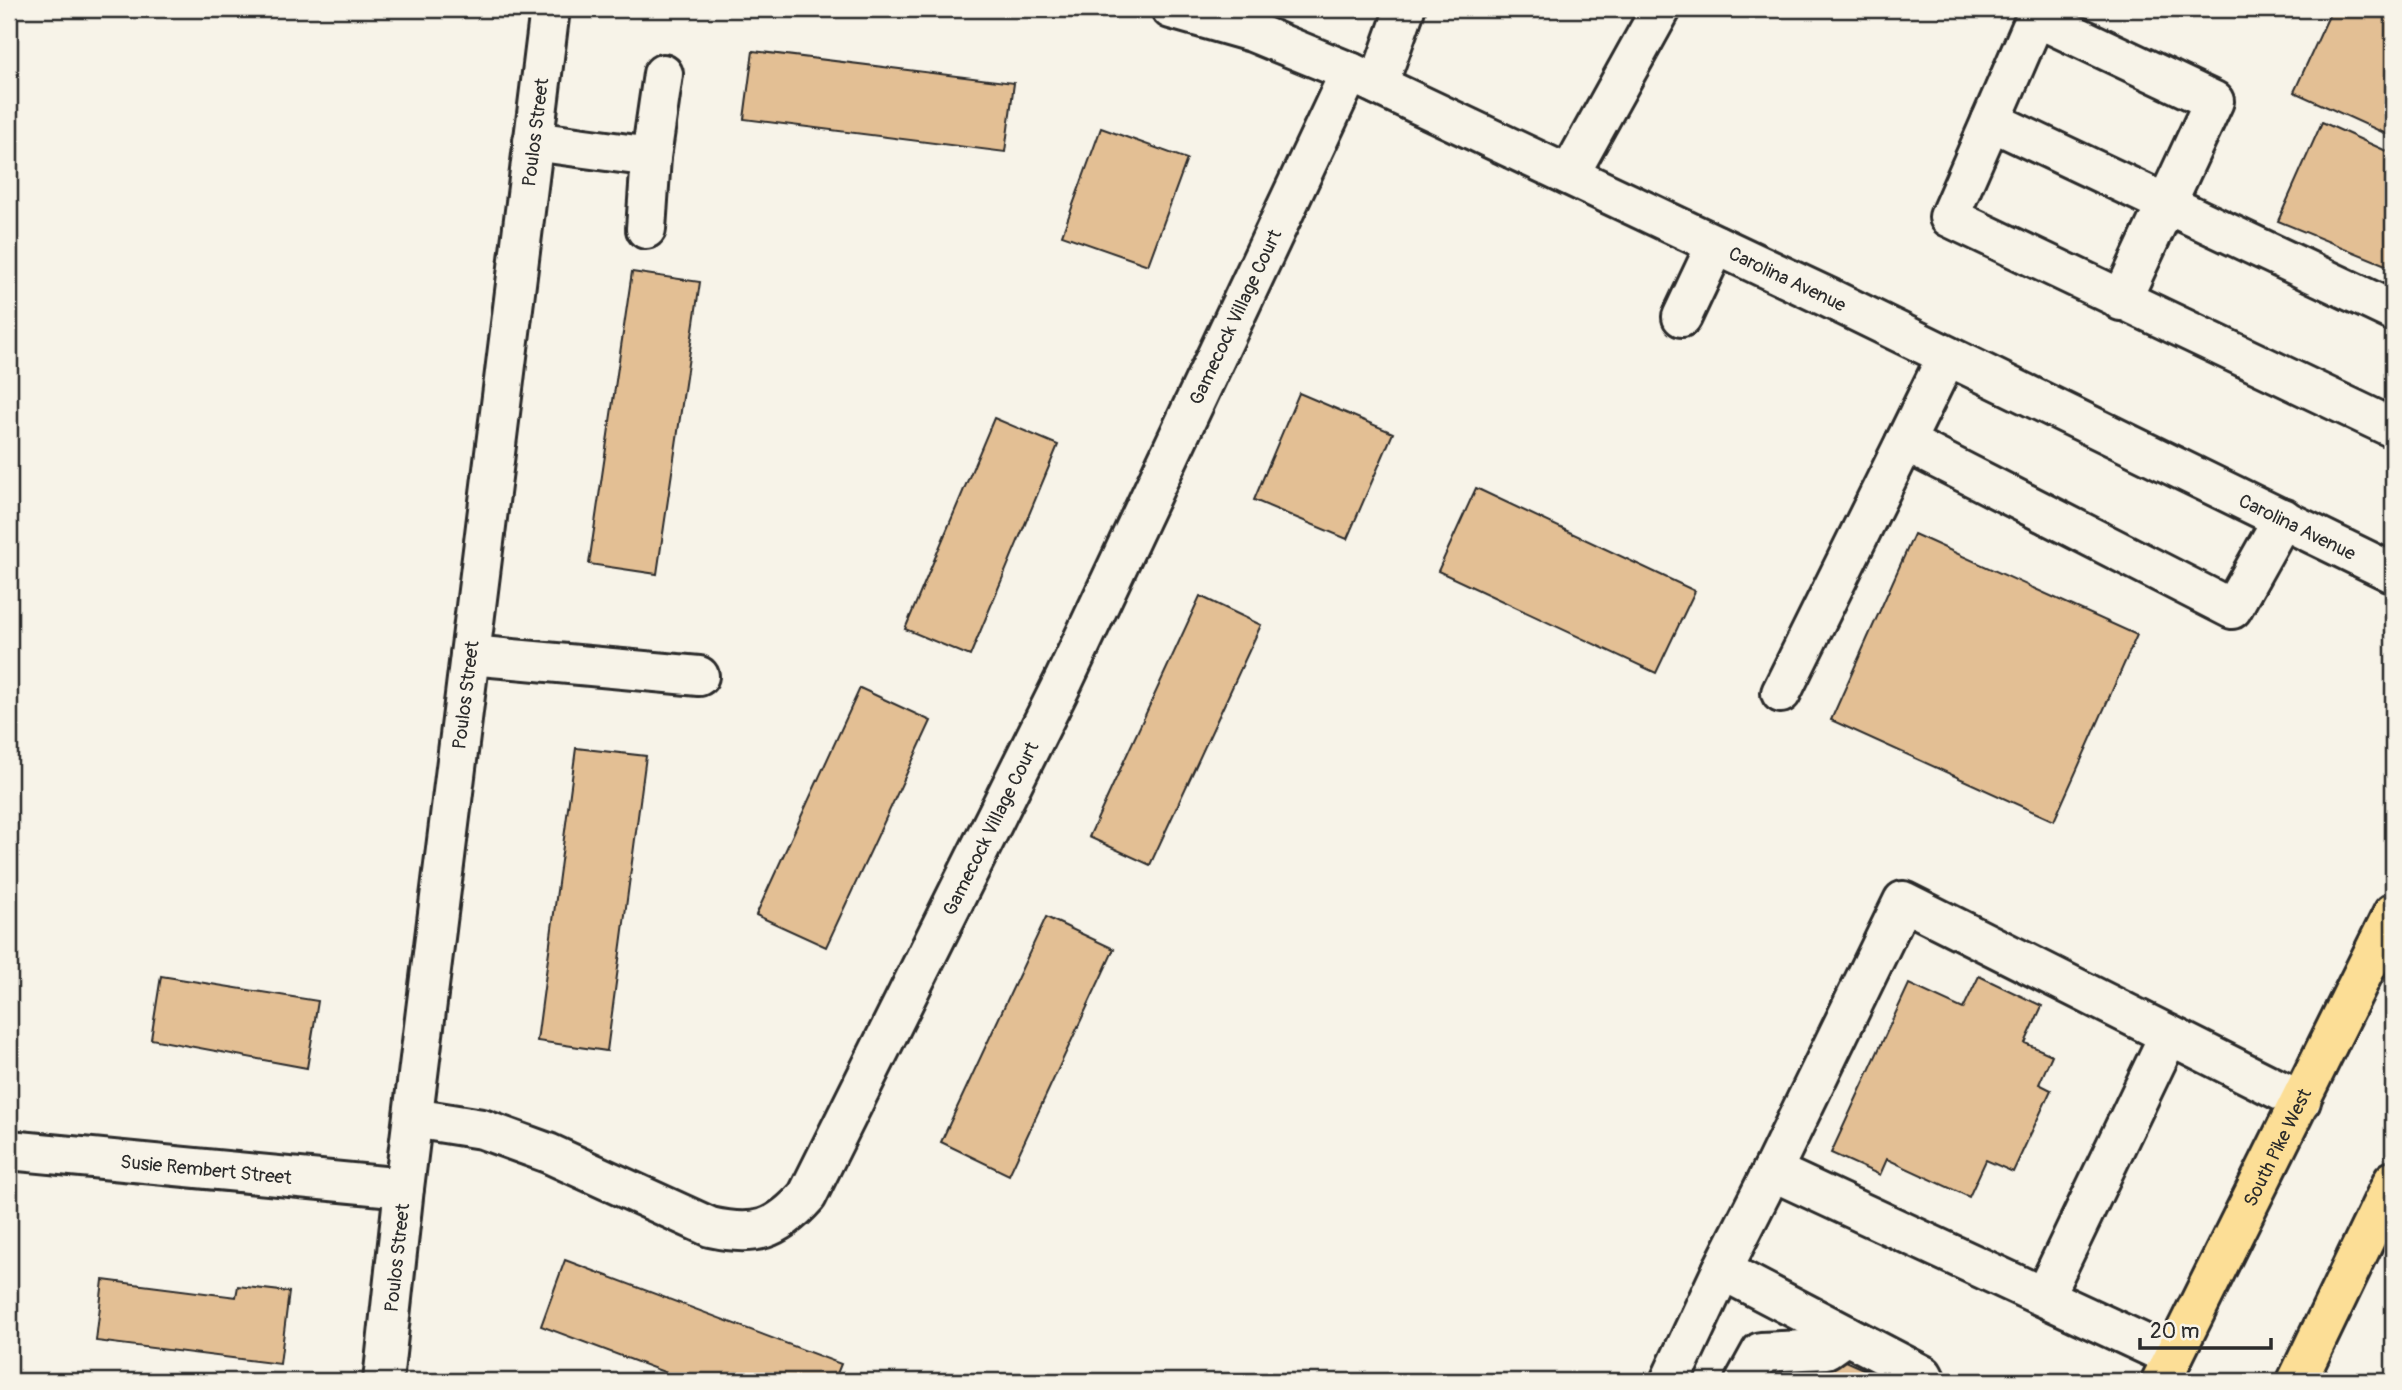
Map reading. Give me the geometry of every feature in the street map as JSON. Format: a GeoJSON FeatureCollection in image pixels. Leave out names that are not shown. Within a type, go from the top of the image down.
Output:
{"type":"FeatureCollection","features":[{"type":"Feature","properties":{"kind":"main road","name":"South Pike West"},"geometry":{"type":"LineString","coordinates":[[2167,1369],[2393,913]]}},
{"type":"Feature","properties":{"kind":"main road"},"geometry":{"type":"LineString","coordinates":[[2297,1381],[2393,1181]]}},
{"type":"Feature","properties":{"kind":"street","name":"Poulos Street"},"geometry":{"type":"LineString","coordinates":[[383,1381],[404,1188],[550,9]]}},
{"type":"Feature","properties":{"kind":"street","name":"Carolina Avenue"},"geometry":{"type":"LineString","coordinates":[[1171,9],[1252,32],[1364,78],[1947,356],[2393,573]]}},
{"type":"Feature","properties":{"kind":"street","name":"Gamecock Village Court"},"geometry":{"type":"LineString","coordinates":[[413,1118],[482,1129],[548,1153],[710,1227],[733,1232],[750,1232],[774,1225],[789,1216],[807,1196],[1364,78],[1405,9]]}},
{"type":"Feature","properties":{"kind":"street"},"geometry":{"type":"LineString","coordinates":[[1569,176],[1661,9]]}},
{"type":"Feature","properties":{"kind":"street"},"geometry":{"type":"LineString","coordinates":[[2121,301],[2214,101],[2036,17],[1949,218],[2121,301],[2393,428]]}},
{"type":"Feature","properties":{"kind":"street"},"geometry":{"type":"LineString","coordinates":[[646,229],[651,157],[663,74]]}},
{"type":"Feature","properties":{"kind":"street"},"geometry":{"type":"LineString","coordinates":[[1991,121],[2393,311]]}},
{"type":"Feature","properties":{"kind":"street"},"geometry":{"type":"LineString","coordinates":[[533,141],[651,157]]}},
{"type":"Feature","properties":{"kind":"street"},"geometry":{"type":"LineString","coordinates":[[1682,317],[1716,245]]}},
{"type":"Feature","properties":{"kind":"street"},"geometry":{"type":"LineString","coordinates":[[1781,693],[1947,356]]}},
{"type":"Feature","properties":{"kind":"street"},"geometry":{"type":"LineString","coordinates":[[1905,442],[2232,610],[2283,518]]}},
{"type":"Feature","properties":{"kind":"street"},"geometry":{"type":"LineString","coordinates":[[470,655],[698,676]]}},
{"type":"Feature","properties":{"kind":"street"},"geometry":{"type":"LineString","coordinates":[[1670,1381],[1903,901],[2301,1101]]}},
{"type":"Feature","properties":{"kind":"street"},"geometry":{"type":"LineString","coordinates":[[2044,1296],[2169,1035]]}},
{"type":"Feature","properties":{"kind":"street","name":"Susie Rembert Street"},"geometry":{"type":"LineString","coordinates":[[9,1150],[404,1188]]}},
{"type":"Feature","properties":{"kind":"street"},"geometry":{"type":"LineString","coordinates":[[1772,1171],[2044,1296],[2167,1369]]}},
{"type":"Feature","properties":{"kind":"street"},"geometry":{"type":"LineString","coordinates":[[1723,1270],[1923,1375],[1926,1381]]}},
{"type":"Feature","properties":{"kind":"street"},"geometry":{"type":"LineString","coordinates":[[1745,1381],[1761,1352],[1826,1349],[1846,1335]]}},
{"type":"Feature","properties":{"kind":"building"},"geometry":{"type":"Polygon","coordinates":[[[2332,9],[2393,9],[2393,137],[2294,92],[2332,9]]]}},
{"type":"Feature","properties":{"kind":"building"},"geometry":{"type":"Polygon","coordinates":[[[753,51],[1014,83],[1005,152],[744,119],[753,51]]]}},
{"type":"Feature","properties":{"kind":"building"},"geometry":{"type":"Polygon","coordinates":[[[2322,122],[2393,154],[2393,268],[2278,221],[2322,122]]]}},
{"type":"Feature","properties":{"kind":"building"},"geometry":{"type":"Polygon","coordinates":[[[1101,128],[1187,159],[1148,265],[1062,235],[1101,128]]]}},
{"type":"Feature","properties":{"kind":"building"},"geometry":{"type":"Polygon","coordinates":[[[632,272],[700,282],[657,574],[589,564],[632,272]]]}},
{"type":"Feature","properties":{"kind":"building"},"geometry":{"type":"Polygon","coordinates":[[[1299,393],[1393,433],[1347,539],[1254,500],[1299,393]]]}},
{"type":"Feature","properties":{"kind":"building"},"geometry":{"type":"Polygon","coordinates":[[[994,418],[1058,445],[970,656],[905,629],[994,418]]]}},
{"type":"Feature","properties":{"kind":"building"},"geometry":{"type":"Polygon","coordinates":[[[1476,488],[1695,591],[1656,673],[1438,571],[1476,488]]]}},
{"type":"Feature","properties":{"kind":"building"},"geometry":{"type":"Polygon","coordinates":[[[1914,534],[2137,635],[2054,821],[1831,720],[1914,534]]]}},
{"type":"Feature","properties":{"kind":"building"},"geometry":{"type":"Polygon","coordinates":[[[1200,596],[1261,625],[1150,865],[1089,837],[1200,596]]]}},
{"type":"Feature","properties":{"kind":"building"},"geometry":{"type":"Polygon","coordinates":[[[860,688],[931,721],[826,947],[756,915],[860,688]]]}},
{"type":"Feature","properties":{"kind":"building"},"geometry":{"type":"Polygon","coordinates":[[[576,748],[646,756],[607,1051],[537,1041],[576,748]]]}},
{"type":"Feature","properties":{"kind":"building"},"geometry":{"type":"Polygon","coordinates":[[[1046,917],[1114,949],[1009,1175],[941,1142],[1046,917]]]}},
{"type":"Feature","properties":{"kind":"building"},"geometry":{"type":"Polygon","coordinates":[[[161,976],[318,1001],[307,1068],[151,1039],[161,976]]]}},
{"type":"Feature","properties":{"kind":"building"},"geometry":{"type":"Polygon","coordinates":[[[1979,976],[2042,1006],[2025,1043],[2052,1055],[2039,1084],[2051,1090],[2013,1172],[1986,1160],[1969,1197],[1887,1159],[1880,1175],[1831,1153],[1909,984],[1963,1009],[1979,976]]]}},
{"type":"Feature","properties":{"kind":"building"},"geometry":{"type":"Polygon","coordinates":[[[565,1260],[841,1364],[834,1381],[688,1381],[541,1326],[565,1260]]]}},
{"type":"Feature","properties":{"kind":"building"},"geometry":{"type":"Polygon","coordinates":[[[103,1280],[236,1297],[238,1286],[289,1292],[280,1364],[96,1341],[103,1280]]]}},
{"type":"Feature","properties":{"kind":"building"},"geometry":{"type":"Polygon","coordinates":[[[1836,1357],[1890,1381],[1790,1381],[1799,1361],[1828,1374],[1836,1357]]]}}]}
